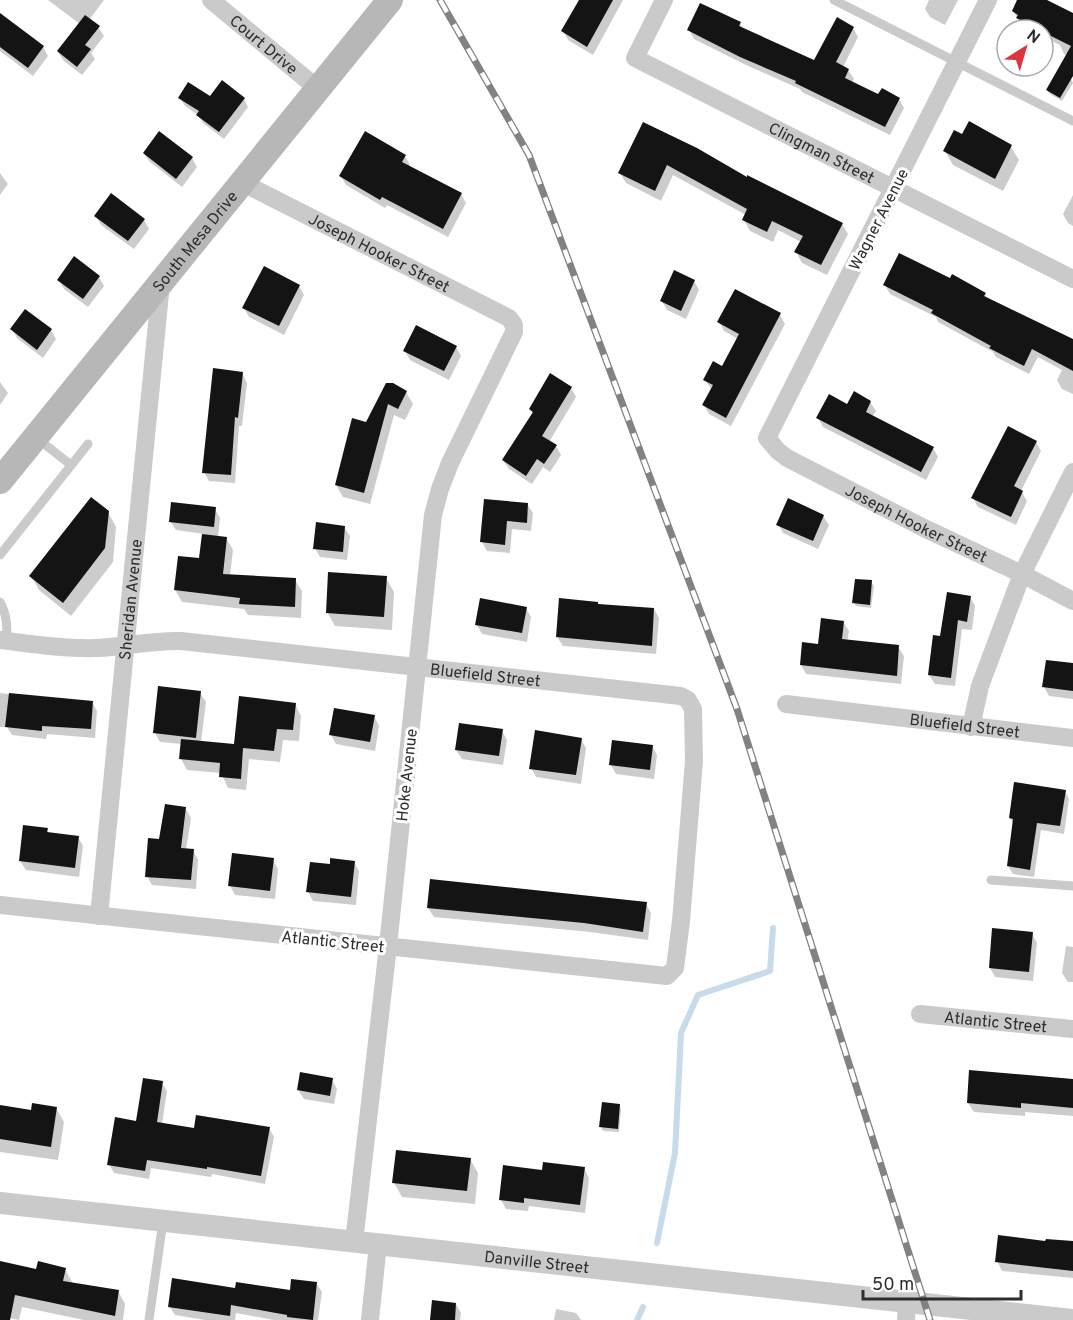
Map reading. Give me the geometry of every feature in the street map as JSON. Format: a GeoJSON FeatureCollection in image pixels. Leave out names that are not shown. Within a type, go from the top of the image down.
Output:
{"type":"FeatureCollection","features":[{"type":"Feature","properties":{"kind":"main road","name":"South Mesa Drive"},"geometry":{"type":"LineString","coordinates":[[0,482],[390,0]]}},
{"type":"Feature","properties":{"kind":"street","name":"Court Drive"},"geometry":{"type":"LineString","coordinates":[[211,0],[318,89]]}},
{"type":"Feature","properties":{"kind":"street","name":"Clingman Street"},"geometry":{"type":"LineString","coordinates":[[664,0],[635,58],[1073,279]]}},
{"type":"Feature","properties":{"kind":"street","name":"Wagner Avenue"},"geometry":{"type":"LineString","coordinates":[[767,438],[988,0]]}},
{"type":"Feature","properties":{"kind":"street","name":"Joseph Hooker Street"},"geometry":{"type":"LineString","coordinates":[[243,183],[508,318],[513,325]]}},
{"type":"Feature","properties":{"kind":"street","name":"Sheridan Avenue"},"geometry":{"type":"LineString","coordinates":[[99,916],[161,283]]}},
{"type":"Feature","properties":{"kind":"street","name":"Hoke Avenue"},"geometry":{"type":"LineString","coordinates":[[354,1242],[388,946],[430,536],[440,489],[450,463],[513,338],[513,325]]}},
{"type":"Feature","properties":{"kind":"street","name":"Joseph Hooker Street"},"geometry":{"type":"LineString","coordinates":[[767,438],[787,458],[926,530],[1022,574],[1073,601]]}},
{"type":"Feature","properties":{"kind":"street"},"geometry":{"type":"LineString","coordinates":[[971,727],[980,686],[1022,574],[1073,472]]}},
{"type":"Feature","properties":{"kind":"street","name":"Bluefield Street"},"geometry":{"type":"LineString","coordinates":[[3,640],[74,648],[99,648],[162,640],[181,641],[681,696],[688,700],[693,709],[694,761],[689,843],[675,968],[667,976]]}},
{"type":"Feature","properties":{"kind":"street","name":"Bluefield Street"},"geometry":{"type":"LineString","coordinates":[[786,704],[1073,738]]}},
{"type":"Feature","properties":{"kind":"street","name":"Atlantic Street"},"geometry":{"type":"LineString","coordinates":[[0,906],[667,976]]}},
{"type":"Feature","properties":{"kind":"street","name":"Atlantic Street"},"geometry":{"type":"LineString","coordinates":[[920,1014],[1073,1029]]}},
{"type":"Feature","properties":{"kind":"street","name":"Danville Street"},"geometry":{"type":"LineString","coordinates":[[0,1203],[378,1244],[906,1311],[1072,1320]]}},
{"type":"Feature","properties":{"kind":"street"},"geometry":{"type":"LineString","coordinates":[[370,1320],[378,1244]]}},
{"type":"Feature","properties":{"kind":"lane"},"geometry":{"type":"LineString","coordinates":[[834,0],[1073,121]]}},
{"type":"Feature","properties":{"kind":"lane"},"geometry":{"type":"LineString","coordinates":[[36,437],[71,465]]}},
{"type":"Feature","properties":{"kind":"lane"},"geometry":{"type":"LineString","coordinates":[[0,555],[88,444]]}},
{"type":"Feature","properties":{"kind":"lane"},"geometry":{"type":"LineString","coordinates":[[0,602],[7,624],[3,640]]}},
{"type":"Feature","properties":{"kind":"lane"},"geometry":{"type":"LineString","coordinates":[[991,880],[1073,886]]}},
{"type":"Feature","properties":{"kind":"lane"},"geometry":{"type":"LineString","coordinates":[[149,1320],[163,1221]]}},
{"type":"Feature","properties":{"kind":"building"},"geometry":{"type":"Polygon","coordinates":[[[579,0],[613,0],[587,47],[561,31],[579,0]]]}},
{"type":"Feature","properties":{"kind":"building"},"geometry":{"type":"Polygon","coordinates":[[[1017,0],[1047,0],[1073,13],[1073,76],[1060,98],[1046,90],[1055,78],[1071,46],[1055,38],[1055,18],[1016,18],[1018,15],[1012,11],[1017,0]]]}},
{"type":"Feature","properties":{"kind":"building"},"geometry":{"type":"Polygon","coordinates":[[[700,3],[741,22],[739,26],[814,60],[837,17],[854,27],[836,62],[849,69],[845,78],[878,94],[882,88],[900,98],[885,127],[795,83],[796,81],[740,57],[687,30],[700,3]]]}},
{"type":"Feature","properties":{"kind":"building"},"geometry":{"type":"Polygon","coordinates":[[[0,13],[44,46],[28,68],[0,47],[0,13]]]}},
{"type":"Feature","properties":{"kind":"building"},"geometry":{"type":"Polygon","coordinates":[[[85,15],[100,26],[85,45],[91,49],[77,67],[57,51],[85,15]]]}},
{"type":"Feature","properties":{"kind":"building"},"geometry":{"type":"Polygon","coordinates":[[[222,80],[245,98],[219,132],[196,115],[199,111],[178,98],[188,82],[210,96],[222,80]]]}},
{"type":"Feature","properties":{"kind":"building"},"geometry":{"type":"Polygon","coordinates":[[[969,121],[1012,145],[995,179],[943,151],[954,130],[962,134],[969,121]]]}},
{"type":"Feature","properties":{"kind":"building"},"geometry":{"type":"Polygon","coordinates":[[[643,122],[697,148],[747,177],[747,175],[843,223],[821,265],[794,252],[803,236],[772,221],[767,232],[742,220],[747,209],[667,165],[655,191],[618,173],[643,122]]]}},
{"type":"Feature","properties":{"kind":"building"},"geometry":{"type":"Polygon","coordinates":[[[159,131],[193,157],[176,179],[143,153],[159,131]]]}},
{"type":"Feature","properties":{"kind":"building"},"geometry":{"type":"Polygon","coordinates":[[[365,131],[406,155],[402,162],[462,193],[443,229],[382,197],[380,200],[339,176],[365,131]]]}},
{"type":"Feature","properties":{"kind":"building"},"geometry":{"type":"Polygon","coordinates":[[[111,193],[145,219],[128,241],[94,216],[111,193]]]}},
{"type":"Feature","properties":{"kind":"building"},"geometry":{"type":"Polygon","coordinates":[[[899,253],[950,278],[952,274],[986,293],[984,296],[1073,339],[1073,371],[1032,349],[1024,366],[931,313],[933,310],[883,285],[899,253]]]}},
{"type":"Feature","properties":{"kind":"building"},"geometry":{"type":"Polygon","coordinates":[[[74,256],[100,276],[83,299],[57,280],[74,256]]]}},
{"type":"Feature","properties":{"kind":"building"},"geometry":{"type":"Polygon","coordinates":[[[264,266],[300,285],[279,326],[242,308],[264,266]]]}},
{"type":"Feature","properties":{"kind":"building"},"geometry":{"type":"Polygon","coordinates":[[[674,270],[695,280],[681,311],[660,301],[674,270]]]}},
{"type":"Feature","properties":{"kind":"building"},"geometry":{"type":"Polygon","coordinates":[[[735,289],[781,313],[726,418],[702,405],[713,385],[703,380],[713,361],[722,366],[739,334],[717,322],[735,289]]]}},
{"type":"Feature","properties":{"kind":"building"},"geometry":{"type":"Polygon","coordinates":[[[25,309],[52,329],[37,350],[10,329],[25,309]]]}},
{"type":"Feature","properties":{"kind":"building"},"geometry":{"type":"Polygon","coordinates":[[[416,325],[457,346],[444,371],[403,351],[416,325]]]}},
{"type":"Feature","properties":{"kind":"building"},"geometry":{"type":"Polygon","coordinates":[[[213,368],[243,372],[238,418],[235,417],[231,475],[202,473],[213,368]]]}},
{"type":"Feature","properties":{"kind":"building"},"geometry":{"type":"Polygon","coordinates":[[[550,373],[572,387],[542,436],[557,445],[544,464],[537,459],[526,476],[502,460],[533,412],[529,409],[550,373]]]}},
{"type":"Feature","properties":{"kind":"building"},"geometry":{"type":"Polygon","coordinates":[[[386,383],[393,383],[407,391],[398,409],[388,404],[364,493],[335,485],[352,418],[366,422],[386,383]]]}},
{"type":"Feature","properties":{"kind":"building"},"geometry":{"type":"Polygon","coordinates":[[[854,391],[871,401],[866,412],[934,447],[921,472],[816,418],[829,394],[847,404],[854,391]]]}},
{"type":"Feature","properties":{"kind":"building"},"geometry":{"type":"Polygon","coordinates":[[[1008,426],[1037,441],[1014,486],[1023,491],[1011,517],[971,498],[1008,426]]]}},
{"type":"Feature","properties":{"kind":"building"},"geometry":{"type":"Polygon","coordinates":[[[91,497],[109,511],[105,548],[63,603],[29,576],[91,497]]]}},
{"type":"Feature","properties":{"kind":"building"},"geometry":{"type":"Polygon","coordinates":[[[788,498],[824,515],[813,541],[776,525],[788,498]]]}},
{"type":"Feature","properties":{"kind":"building"},"geometry":{"type":"Polygon","coordinates":[[[484,499],[528,503],[527,523],[507,521],[505,545],[480,542],[484,499]]]}},
{"type":"Feature","properties":{"kind":"building"},"geometry":{"type":"Polygon","coordinates":[[[171,502],[216,507],[214,527],[169,522],[171,502]]]}},
{"type":"Feature","properties":{"kind":"building"},"geometry":{"type":"Polygon","coordinates":[[[316,522],[345,526],[343,552],[313,549],[316,522]]]}},
{"type":"Feature","properties":{"kind":"building"},"geometry":{"type":"Polygon","coordinates":[[[202,534],[227,537],[223,574],[296,578],[295,607],[239,604],[240,598],[174,590],[178,556],[199,558],[202,534]]]}},
{"type":"Feature","properties":{"kind":"building"},"geometry":{"type":"Polygon","coordinates":[[[328,572],[387,576],[384,617],[326,613],[328,572]]]}},
{"type":"Feature","properties":{"kind":"building"},"geometry":{"type":"Polygon","coordinates":[[[855,579],[872,580],[870,605],[852,603],[855,579]]]}},
{"type":"Feature","properties":{"kind":"building"},"geometry":{"type":"Polygon","coordinates":[[[947,592],[971,596],[967,622],[958,620],[951,678],[928,675],[933,635],[940,636],[947,592]]]}},
{"type":"Feature","properties":{"kind":"building"},"geometry":{"type":"Polygon","coordinates":[[[480,598],[527,607],[522,633],[475,625],[480,598]]]}},
{"type":"Feature","properties":{"kind":"building"},"geometry":{"type":"Polygon","coordinates":[[[559,598],[598,602],[598,604],[654,608],[652,646],[556,637],[559,598]]]}},
{"type":"Feature","properties":{"kind":"building"},"geometry":{"type":"Polygon","coordinates":[[[821,618],[844,621],[842,639],[899,645],[897,676],[800,665],[802,642],[818,644],[821,618]]]}},
{"type":"Feature","properties":{"kind":"building"},"geometry":{"type":"Polygon","coordinates":[[[1046,660],[1073,663],[1073,691],[1042,687],[1046,660]]]}},
{"type":"Feature","properties":{"kind":"building"},"geometry":{"type":"Polygon","coordinates":[[[158,686],[201,691],[196,738],[153,733],[158,686]]]}},
{"type":"Feature","properties":{"kind":"building"},"geometry":{"type":"Polygon","coordinates":[[[9,693],[93,701],[91,729],[42,726],[42,731],[5,727],[9,693]]]}},
{"type":"Feature","properties":{"kind":"building"},"geometry":{"type":"Polygon","coordinates":[[[239,696],[296,703],[293,730],[277,729],[274,751],[243,748],[241,779],[219,777],[220,763],[179,759],[181,739],[234,744],[239,696]]]}},
{"type":"Feature","properties":{"kind":"building"},"geometry":{"type":"Polygon","coordinates":[[[334,708],[375,715],[370,742],[329,735],[334,708]]]}},
{"type":"Feature","properties":{"kind":"building"},"geometry":{"type":"Polygon","coordinates":[[[459,723],[503,729],[499,756],[455,750],[459,723]]]}},
{"type":"Feature","properties":{"kind":"building"},"geometry":{"type":"Polygon","coordinates":[[[535,730],[582,738],[576,775],[529,769],[535,730]]]}},
{"type":"Feature","properties":{"kind":"building"},"geometry":{"type":"Polygon","coordinates":[[[612,740],[653,745],[650,770],[609,765],[612,740]]]}},
{"type":"Feature","properties":{"kind":"building"},"geometry":{"type":"Polygon","coordinates":[[[1014,782],[1066,790],[1060,826],[1037,823],[1030,870],[1007,866],[1013,819],[1009,818],[1014,782]]]}},
{"type":"Feature","properties":{"kind":"building"},"geometry":{"type":"Polygon","coordinates":[[[165,804],[186,807],[181,848],[194,849],[191,880],[145,877],[148,838],[159,839],[165,804]]]}},
{"type":"Feature","properties":{"kind":"building"},"geometry":{"type":"Polygon","coordinates":[[[23,825],[48,828],[47,832],[79,836],[75,868],[19,861],[23,825]]]}},
{"type":"Feature","properties":{"kind":"building"},"geometry":{"type":"Polygon","coordinates":[[[232,853],[274,858],[270,891],[228,886],[232,853]]]}},
{"type":"Feature","properties":{"kind":"building"},"geometry":{"type":"Polygon","coordinates":[[[330,858],[355,861],[351,897],[306,892],[310,862],[330,864],[330,858]]]}},
{"type":"Feature","properties":{"kind":"building"},"geometry":{"type":"Polygon","coordinates":[[[430,879],[647,902],[643,932],[584,923],[427,908],[430,879]]]}},
{"type":"Feature","properties":{"kind":"building"},"geometry":{"type":"Polygon","coordinates":[[[992,928],[1033,932],[1029,972],[989,968],[992,928]]]}},
{"type":"Feature","properties":{"kind":"building"},"geometry":{"type":"Polygon","coordinates":[[[969,1070],[1073,1079],[1073,1108],[1021,1103],[1021,1108],[967,1103],[969,1070]]]}},
{"type":"Feature","properties":{"kind":"building"},"geometry":{"type":"Polygon","coordinates":[[[300,1072],[333,1078],[330,1096],[297,1090],[300,1072]]]}},
{"type":"Feature","properties":{"kind":"building"},"geometry":{"type":"Polygon","coordinates":[[[143,1078],[163,1081],[157,1122],[194,1128],[196,1115],[270,1127],[261,1176],[147,1160],[145,1171],[107,1165],[115,1117],[136,1121],[143,1078]]]}},
{"type":"Feature","properties":{"kind":"building"},"geometry":{"type":"Polygon","coordinates":[[[602,1102],[620,1104],[618,1129],[599,1127],[602,1102]]]}},
{"type":"Feature","properties":{"kind":"building"},"geometry":{"type":"Polygon","coordinates":[[[32,1103],[57,1107],[51,1147],[0,1139],[0,1105],[31,1110],[32,1103]]]}},
{"type":"Feature","properties":{"kind":"building"},"geometry":{"type":"Polygon","coordinates":[[[396,1150],[471,1158],[467,1191],[392,1183],[396,1150]]]}},
{"type":"Feature","properties":{"kind":"building"},"geometry":{"type":"Polygon","coordinates":[[[543,1162],[585,1167],[580,1205],[524,1198],[524,1203],[499,1200],[503,1165],[542,1170],[543,1162]]]}},
{"type":"Feature","properties":{"kind":"building"},"geometry":{"type":"Polygon","coordinates":[[[998,1235],[1045,1241],[1046,1239],[1073,1241],[1073,1271],[995,1262],[998,1235]]]}},
{"type":"Feature","properties":{"kind":"building"},"geometry":{"type":"Polygon","coordinates":[[[0,1261],[36,1269],[38,1261],[66,1268],[63,1281],[119,1290],[115,1316],[15,1295],[10,1320],[0,1320],[0,1261]]]}},
{"type":"Feature","properties":{"kind":"building"},"geometry":{"type":"Polygon","coordinates":[[[172,1278],[235,1288],[236,1282],[290,1290],[291,1279],[317,1282],[313,1320],[231,1305],[230,1316],[168,1307],[172,1278]]]}},
{"type":"Feature","properties":{"kind":"building"},"geometry":{"type":"Polygon","coordinates":[[[432,1300],[456,1303],[455,1320],[430,1320],[432,1300]]]}},
{"type":"Feature","properties":{"kind":"waterway"},"geometry":{"type":"LineString","coordinates":[[657,1243],[675,1153],[681,1033],[698,995],[770,971],[773,928]]}},
{"type":"Feature","properties":{"kind":"waterway"},"geometry":{"type":"LineString","coordinates":[[637,1320],[643,1307]]}},
{"type":"Feature","properties":{"kind":"railway"},"geometry":{"type":"LineString","coordinates":[[440,0],[529,155],[737,709],[930,1320]]}}]}
